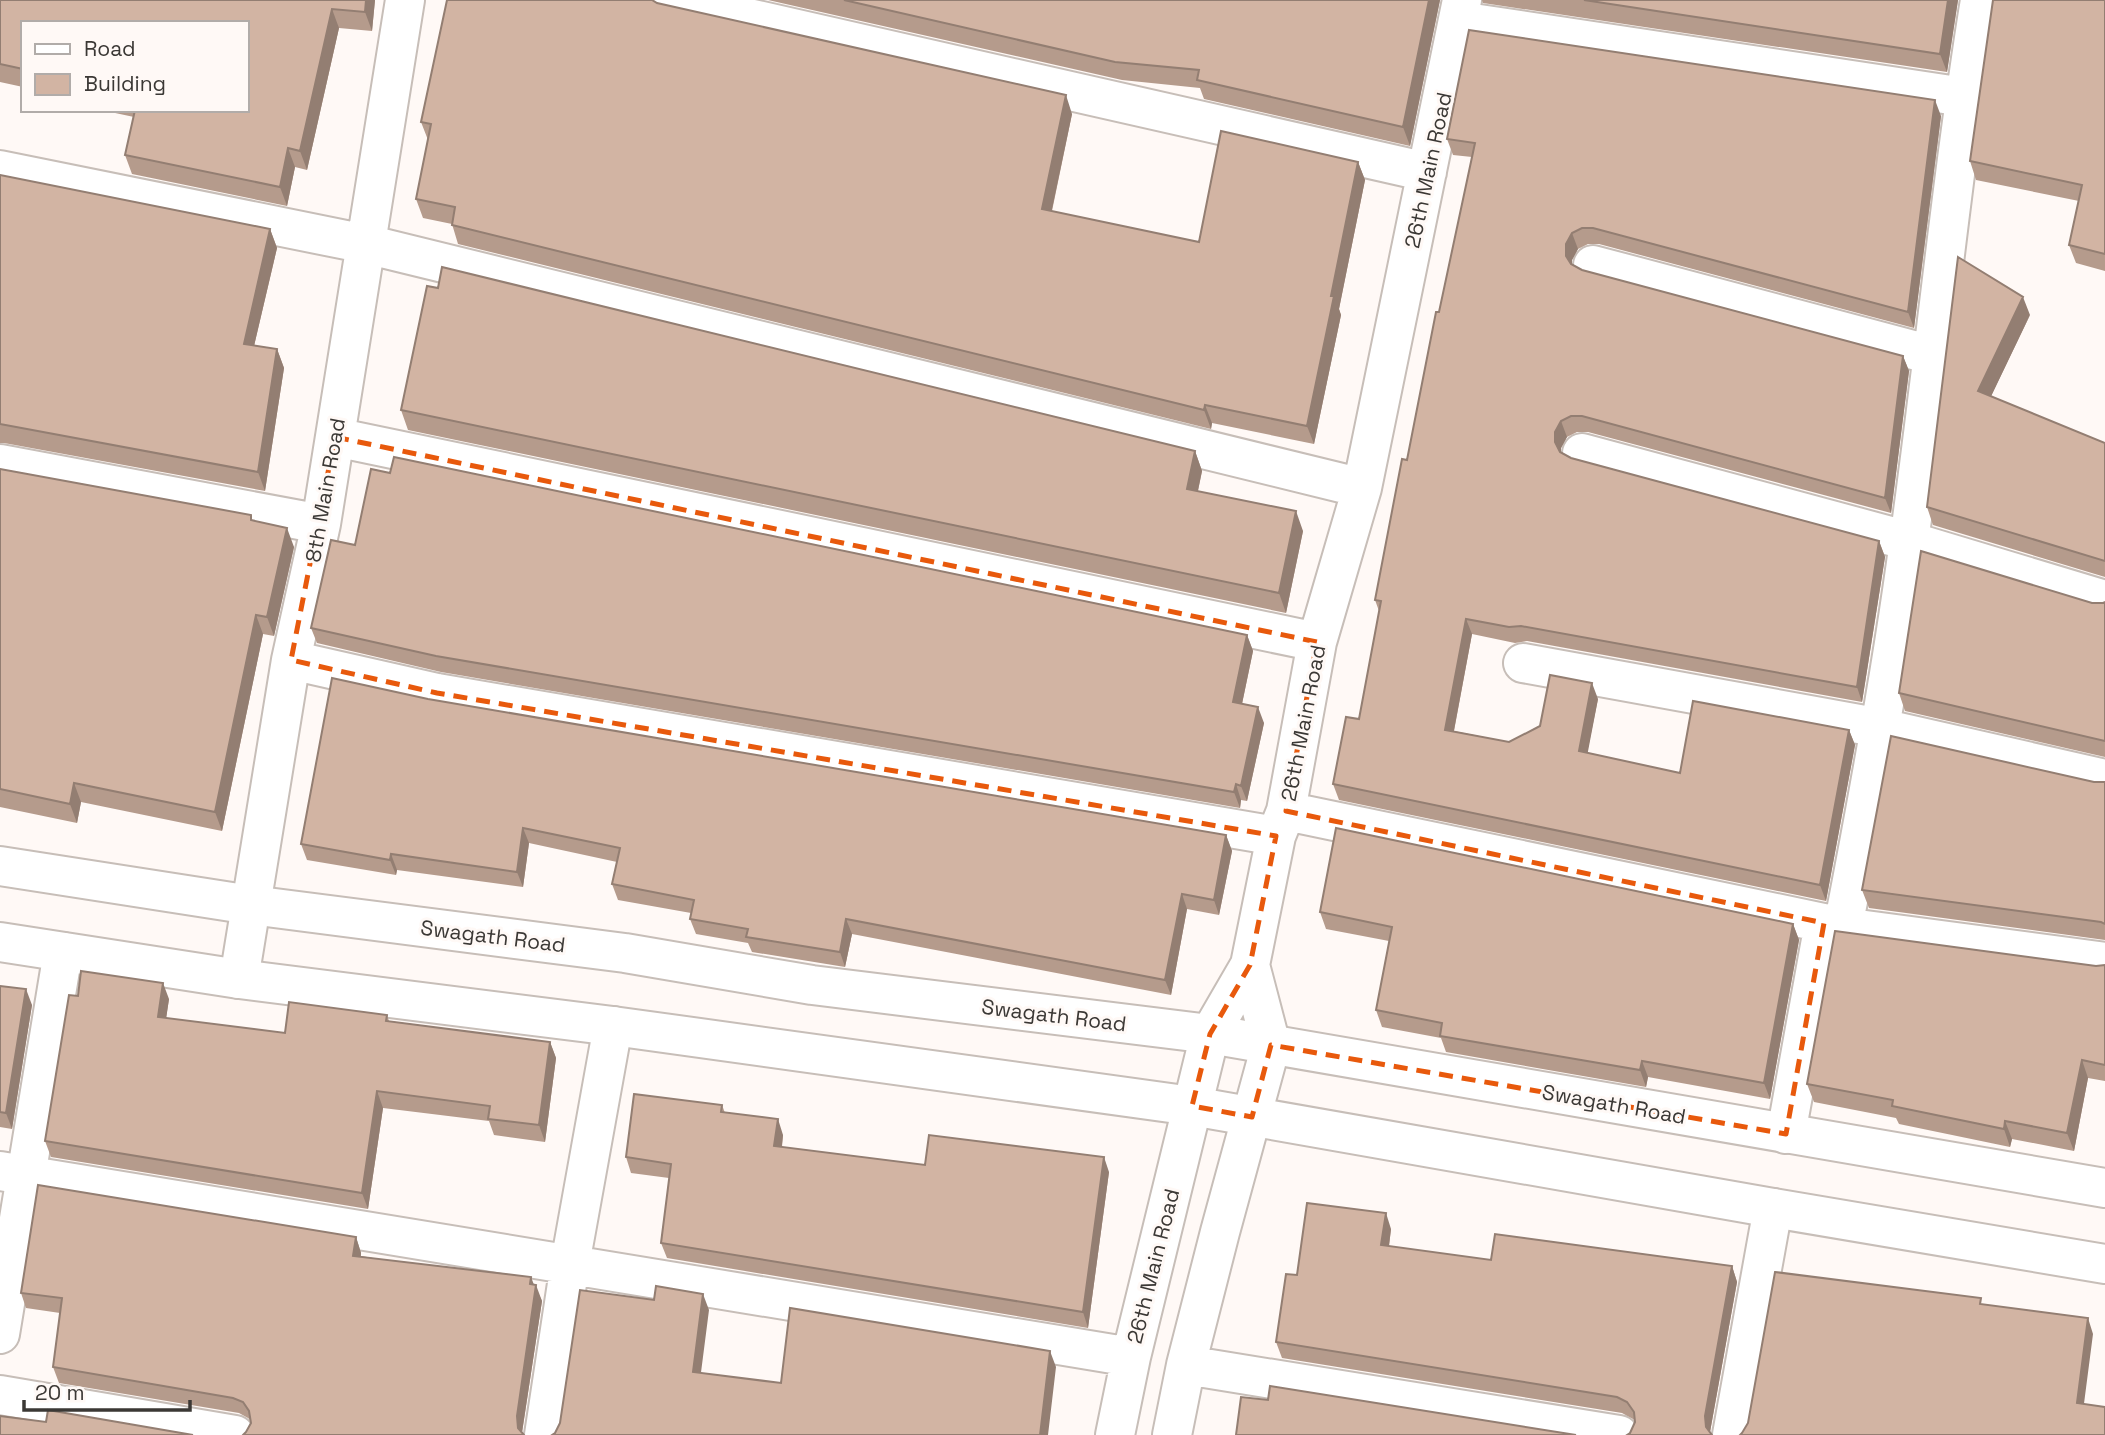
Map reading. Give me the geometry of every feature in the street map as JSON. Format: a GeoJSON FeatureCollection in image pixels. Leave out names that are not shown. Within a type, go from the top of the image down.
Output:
{"type":"FeatureCollection","features":[{"type":"Feature","properties":{"kind":"street","name":"8th Main Road"},"geometry":{"type":"LineString","coordinates":[[239,979],[291,660],[321,524],[405,0]]}},
{"type":"Feature","properties":{"kind":"street"},"geometry":{"type":"LineString","coordinates":[[668,0],[1427,172]]}},
{"type":"Feature","properties":{"kind":"street"},"geometry":{"type":"LineString","coordinates":[[1786,1134],[1881,728],[1909,541],[1965,97],[1980,0]]}},
{"type":"Feature","properties":{"kind":"street"},"geometry":{"type":"LineString","coordinates":[[1460,11],[1965,97]]}},
{"type":"Feature","properties":{"kind":"street","name":"26th Main Road"},"geometry":{"type":"LineString","coordinates":[[1115,1435],[1131,1357],[1210,1034],[1250,965],[1317,642],[1362,488],[1460,11]]}},
{"type":"Feature","properties":{"kind":"street"},"geometry":{"type":"LineString","coordinates":[[0,170],[366,244],[1362,488]]}},
{"type":"Feature","properties":{"kind":"street"},"geometry":{"type":"LineString","coordinates":[[1593,265],[1932,355]]}},
{"type":"Feature","properties":{"kind":"street"},"geometry":{"type":"LineString","coordinates":[[335,437],[1317,642]]}},
{"type":"Feature","properties":{"kind":"street"},"geometry":{"type":"LineString","coordinates":[[1583,453],[1909,541],[2105,600]]}},
{"type":"Feature","properties":{"kind":"street"},"geometry":{"type":"LineString","coordinates":[[0,464],[321,524]]}},
{"type":"Feature","properties":{"kind":"street"},"geometry":{"type":"LineString","coordinates":[[291,660],[437,693],[1281,824],[1833,925],[2105,962]]}},
{"type":"Feature","properties":{"kind":"street"},"geometry":{"type":"LineString","coordinates":[[1523,663],[1881,728],[2105,779]]}},
{"type":"Feature","properties":{"kind":"street","name":"Swagath Road"},"geometry":{"type":"LineString","coordinates":[[0,866],[251,905],[625,953],[812,985],[1210,1034],[2105,1188]]}},
{"type":"Feature","properties":{"kind":"street"},"geometry":{"type":"LineString","coordinates":[[0,942],[239,979],[613,1026],[1192,1106],[2105,1264]]}},
{"type":"Feature","properties":{"kind":"street"},"geometry":{"type":"LineString","coordinates":[[0,1334],[13,1173],[63,952]]}},
{"type":"Feature","properties":{"kind":"street"},"geometry":{"type":"LineString","coordinates":[[1172,1435],[1186,1364],[1271,1045],[1250,965]]}},
{"type":"Feature","properties":{"kind":"street"},"geometry":{"type":"LineString","coordinates":[[544,1435],[570,1264],[613,1026]]}},
{"type":"Feature","properties":{"kind":"street"},"geometry":{"type":"LineString","coordinates":[[13,1173],[1131,1357]]}},
{"type":"Feature","properties":{"kind":"street"},"geometry":{"type":"LineString","coordinates":[[1732,1435],[1773,1208]]}},
{"type":"Feature","properties":{"kind":"street"},"geometry":{"type":"LineString","coordinates":[[1186,1364],[1619,1435]]}},
{"type":"Feature","properties":{"kind":"street"},"geometry":{"type":"LineString","coordinates":[[0,1395],[235,1435]]}},
{"type":"Feature","properties":{"kind":"highlighted area"},"geometry":{"type":"Polygon","coordinates":[[[335,437],[1317,642],[1286,811],[1824,923],[1786,1134],[1271,1045],[1252,1117],[1192,1106],[1210,1034],[1250,965],[1276,836],[437,693],[291,660],[335,437]]]}},
{"type":"Feature","properties":{"kind":"building"},"geometry":{"type":"Polygon","coordinates":[[[0,0],[366,0],[365,12],[332,9],[300,151],[288,148],[280,187],[125,155],[135,112],[248,112],[248,21],[21,21],[21,69],[0,64],[0,0]]]}},
{"type":"Feature","properties":{"kind":"building"},"geometry":{"type":"Polygon","coordinates":[[[447,0],[652,0],[1066,95],[1042,209],[1199,242],[1221,131],[1358,162],[1307,426],[1205,405],[1204,410],[452,225],[455,207],[416,199],[431,124],[421,122],[447,0]]]}},
{"type":"Feature","properties":{"kind":"building"},"geometry":{"type":"Polygon","coordinates":[[[844,0],[1429,0],[1403,127],[1197,80],[1199,70],[1115,62],[844,0]]]}},
{"type":"Feature","properties":{"kind":"building"},"geometry":{"type":"Polygon","coordinates":[[[1584,0],[1948,0],[1940,54],[1584,0]]]}},
{"type":"Feature","properties":{"kind":"building"},"geometry":{"type":"Polygon","coordinates":[[[1993,0],[2105,0],[2105,254],[2069,245],[2082,185],[1970,161],[1993,0]]]}},
{"type":"Feature","properties":{"kind":"building"},"geometry":{"type":"Polygon","coordinates":[[[1469,30],[1935,100],[1908,312],[1593,228],[1582,228],[1572,233],[1566,244],[1566,256],[1571,264],[1582,270],[1903,356],[1885,498],[1582,416],[1571,416],[1561,421],[1555,432],[1555,442],[1560,452],[1571,458],[1879,541],[1857,687],[1521,626],[1509,627],[1466,619],[1445,730],[1509,742],[1540,726],[1550,675],[1592,683],[1579,751],[1680,773],[1693,701],[1849,730],[1820,885],[1333,784],[1346,717],[1359,719],[1381,601],[1375,600],[1402,459],[1407,460],[1436,312],[1439,312],[1475,143],[1447,139],[1469,30]]]}},
{"type":"Feature","properties":{"kind":"building"},"geometry":{"type":"Polygon","coordinates":[[[0,175],[270,229],[244,344],[277,349],[258,472],[0,424],[0,175]]]}},
{"type":"Feature","properties":{"kind":"building"},"geometry":{"type":"Polygon","coordinates":[[[1958,257],[2023,297],[1978,391],[2105,443],[2105,561],[1927,507],[1958,257]]]}},
{"type":"Feature","properties":{"kind":"building"},"geometry":{"type":"Polygon","coordinates":[[[442,267],[1195,451],[1187,489],[1296,511],[1279,593],[401,410],[427,286],[438,288],[442,267]]]}},
{"type":"Feature","properties":{"kind":"building"},"geometry":{"type":"Polygon","coordinates":[[[394,457],[1247,635],[1233,702],[1258,707],[1241,786],[1236,784],[1234,792],[436,656],[311,628],[331,540],[355,545],[371,469],[390,473],[394,457]]]}},
{"type":"Feature","properties":{"kind":"building"},"geometry":{"type":"Polygon","coordinates":[[[0,469],[251,515],[251,520],[287,528],[267,617],[256,615],[215,812],[74,783],[70,804],[0,789],[0,469]]]}},
{"type":"Feature","properties":{"kind":"building"},"geometry":{"type":"Polygon","coordinates":[[[1921,551],[2092,603],[2105,602],[2105,741],[1899,693],[1921,551]]]}},
{"type":"Feature","properties":{"kind":"building"},"geometry":{"type":"Polygon","coordinates":[[[332,678],[428,699],[1226,835],[1214,900],[1182,894],[1165,980],[846,919],[840,952],[746,937],[748,929],[690,919],[694,900],[612,884],[620,848],[523,828],[517,872],[391,854],[390,860],[301,844],[332,678]]]}},
{"type":"Feature","properties":{"kind":"building"},"geometry":{"type":"Polygon","coordinates":[[[1891,736],[2094,782],[2105,782],[2105,924],[1862,890],[1891,736]]]}},
{"type":"Feature","properties":{"kind":"building"},"geometry":{"type":"Polygon","coordinates":[[[1336,828],[1793,924],[1764,1083],[1642,1061],[1640,1070],[1440,1036],[1442,1023],[1376,1010],[1392,927],[1320,912],[1336,828]]]}},
{"type":"Feature","properties":{"kind":"building"},"geometry":{"type":"Polygon","coordinates":[[[1835,931],[2096,966],[2105,965],[2105,1065],[2082,1060],[2067,1133],[2005,1121],[2004,1129],[1892,1106],[1893,1100],[1807,1084],[1835,931]]]}},
{"type":"Feature","properties":{"kind":"building"},"geometry":{"type":"Polygon","coordinates":[[[81,971],[163,983],[158,1017],[285,1033],[289,1002],[387,1015],[386,1021],[550,1042],[539,1125],[488,1119],[490,1106],[377,1091],[362,1193],[45,1141],[69,995],[78,996],[81,971]]]}},
{"type":"Feature","properties":{"kind":"building"},"geometry":{"type":"Polygon","coordinates":[[[0,986],[26,989],[6,1113],[0,1112],[0,986]]]}},
{"type":"Feature","properties":{"kind":"building"},"geometry":{"type":"Polygon","coordinates":[[[634,1094],[722,1105],[721,1112],[778,1119],[774,1146],[925,1165],[929,1135],[1104,1157],[1083,1312],[661,1243],[671,1164],[626,1157],[634,1094]]]}},
{"type":"Feature","properties":{"kind":"building"},"geometry":{"type":"Polygon","coordinates":[[[38,1185],[356,1237],[353,1256],[531,1277],[530,1284],[536,1285],[517,1416],[518,1428],[524,1435],[243,1435],[251,1423],[249,1411],[243,1402],[233,1398],[53,1367],[62,1298],[21,1293],[38,1185]]]}},
{"type":"Feature","properties":{"kind":"building"},"geometry":{"type":"Polygon","coordinates":[[[1307,1203],[1386,1213],[1381,1245],[1491,1260],[1495,1234],[1732,1266],[1705,1416],[1706,1427],[1712,1435],[1627,1435],[1635,1422],[1634,1412],[1627,1402],[1617,1397],[1276,1342],[1286,1274],[1297,1275],[1307,1203]]]}},
{"type":"Feature","properties":{"kind":"building"},"geometry":{"type":"Polygon","coordinates":[[[1775,1272],[1981,1298],[1980,1304],[2088,1318],[2077,1403],[2105,1407],[2105,1435],[1740,1435],[1748,1423],[1775,1272]]]}},
{"type":"Feature","properties":{"kind":"building"},"geometry":{"type":"Polygon","coordinates":[[[656,1286],[703,1294],[693,1372],[781,1383],[790,1308],[1050,1351],[1040,1435],[552,1435],[560,1423],[580,1290],[654,1300],[656,1286]]]}},
{"type":"Feature","properties":{"kind":"building"},"geometry":{"type":"Polygon","coordinates":[[[1270,1386],[1576,1435],[1236,1435],[1241,1397],[1268,1400],[1270,1386]]]}},
{"type":"Feature","properties":{"kind":"building"},"geometry":{"type":"Polygon","coordinates":[[[48,1410],[193,1435],[0,1435],[0,1416],[46,1422],[48,1410]]]}}]}
